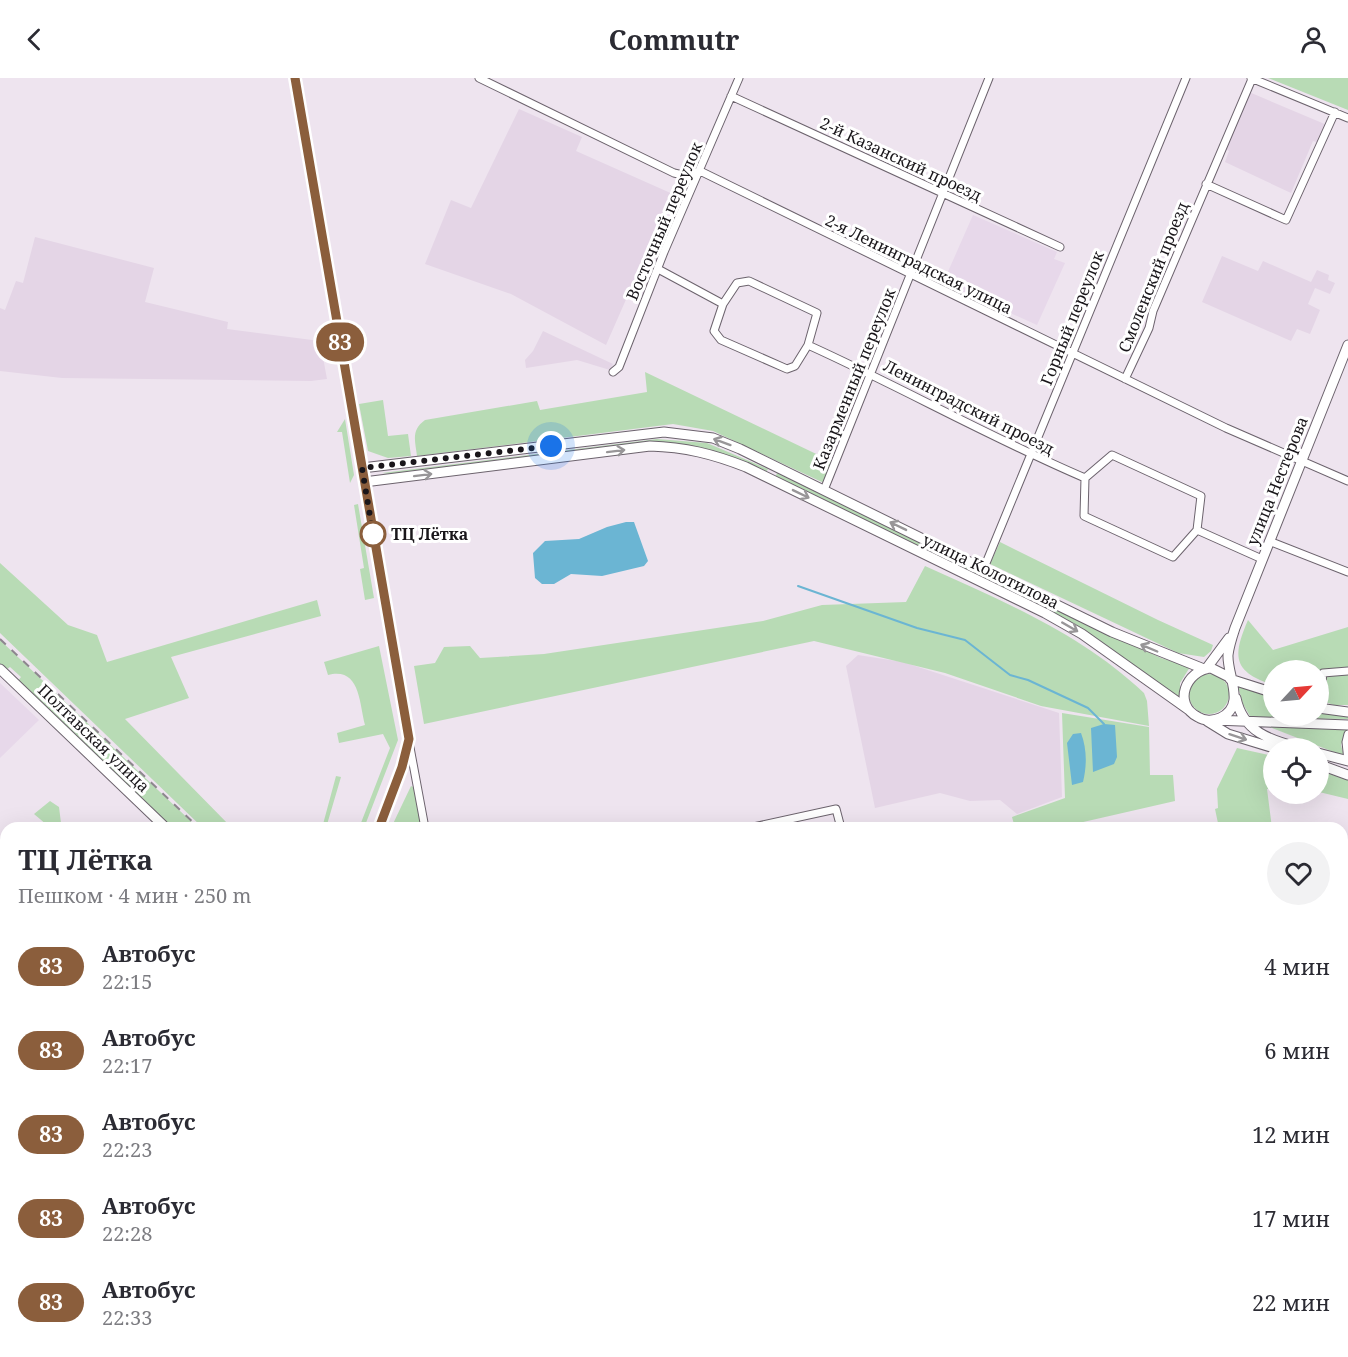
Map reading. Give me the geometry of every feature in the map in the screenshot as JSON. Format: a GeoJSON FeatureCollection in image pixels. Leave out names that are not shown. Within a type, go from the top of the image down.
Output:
{"type":"FeatureCollection","features":[{"type":"Feature","properties":{"kind":"main road"},"geometry":{"type":"LineString","coordinates":[[295,78],[409,739],[402,767],[381,822]]}},
{"type":"Feature","properties":{"kind":"main road","name":"улица Нестерова"},"geometry":{"type":"LineString","coordinates":[[1230,678],[1228,656],[1235,628],[1348,345]]}},
{"type":"Feature","properties":{"kind":"main road","name":"улица Колотилова"},"geometry":{"type":"LineString","coordinates":[[362,468],[664,432],[713,438],[774,465],[1112,632],[1205,669],[1218,669],[1230,678],[1263,689]]}},
{"type":"Feature","properties":{"kind":"main road","name":"улица Колотилова"},"geometry":{"type":"LineString","coordinates":[[364,482],[650,447],[680,447],[714,454],[768,477],[1045,613],[1082,634],[1190,711],[1209,720],[1348,725]]}},
{"type":"Feature","properties":{"kind":"main road"},"geometry":{"type":"LineString","coordinates":[[768,477],[774,465]]}},
{"type":"Feature","properties":{"kind":"main road","name":"улица Нестерова"},"geometry":{"type":"LineString","coordinates":[[1205,669],[1235,628]]}},
{"type":"Feature","properties":{"kind":"main road","name":"Полтавская улица"},"geometry":{"type":"LineString","coordinates":[[0,669],[160,822]]}},
{"type":"Feature","properties":{"kind":"main road"},"geometry":{"type":"LineString","coordinates":[[1190,711],[1184,694],[1185,686],[1189,678],[1205,669]]}},
{"type":"Feature","properties":{"kind":"main road"},"geometry":{"type":"LineString","coordinates":[[1230,678],[1245,722],[1266,738]]}},
{"type":"Feature","properties":{"kind":"main road"},"geometry":{"type":"LineString","coordinates":[[1209,720],[1228,712],[1236,696]]}},
{"type":"Feature","properties":{"kind":"main road"},"geometry":{"type":"LineString","coordinates":[[1329,709],[1348,712]]}},
{"type":"Feature","properties":{"kind":"main road"},"geometry":{"type":"LineString","coordinates":[[1209,720],[1228,734],[1263,745]]}},
{"type":"Feature","properties":{"kind":"main road"},"geometry":{"type":"LineString","coordinates":[[1329,756],[1348,761]]}},
{"type":"Feature","properties":{"kind":"main road"},"geometry":{"type":"LineString","coordinates":[[1329,768],[1348,775]]}},
{"type":"Feature","properties":{"kind":"street","name":"2-я Ленинградская улица"},"geometry":{"type":"LineString","coordinates":[[479,78],[674,173],[683,175],[700,171],[1125,379],[1348,481]]}},
{"type":"Feature","properties":{"kind":"street","name":"Восточный переулок"},"geometry":{"type":"LineString","coordinates":[[613,372],[619,367],[739,78]]}},
{"type":"Feature","properties":{"kind":"street","name":"Казарменный переулок"},"geometry":{"type":"LineString","coordinates":[[824,490],[853,411],[872,374],[989,78]]}},
{"type":"Feature","properties":{"kind":"street","name":"Горный переулок"},"geometry":{"type":"LineString","coordinates":[[984,568],[1029,454],[1073,354],[1186,78]]}},
{"type":"Feature","properties":{"kind":"street"},"geometry":{"type":"LineString","coordinates":[[1251,78],[1348,118]]}},
{"type":"Feature","properties":{"kind":"street","name":"Смоленский проезд"},"geometry":{"type":"LineString","coordinates":[[1125,379],[1149,328],[1251,78]]}},
{"type":"Feature","properties":{"kind":"street","name":"2-й Казанский проезд"},"geometry":{"type":"LineString","coordinates":[[731,96],[1060,247]]}},
{"type":"Feature","properties":{"kind":"street"},"geometry":{"type":"LineString","coordinates":[[1206,184],[1286,220],[1335,112]]}},
{"type":"Feature","properties":{"kind":"street"},"geometry":{"type":"LineString","coordinates":[[658,269],[723,304]]}},
{"type":"Feature","properties":{"kind":"street"},"geometry":{"type":"LineString","coordinates":[[749,281],[817,313],[808,345],[795,366],[787,369],[721,340],[714,331],[723,304],[737,283],[749,281]]}},
{"type":"Feature","properties":{"kind":"street","name":"Ленинградский проезд"},"geometry":{"type":"LineString","coordinates":[[808,345],[872,374],[1029,454],[1085,478]]}},
{"type":"Feature","properties":{"kind":"street"},"geometry":{"type":"LineString","coordinates":[[1112,455],[1201,496],[1197,530],[1173,557],[1084,516],[1085,478],[1112,455]]}},
{"type":"Feature","properties":{"kind":"street"},"geometry":{"type":"LineString","coordinates":[[1197,530],[1262,559]]}},
{"type":"Feature","properties":{"kind":"street"},"geometry":{"type":"LineString","coordinates":[[1269,541],[1348,572]]}},
{"type":"Feature","properties":{"kind":"street"},"geometry":{"type":"LineString","coordinates":[[1329,673],[1348,671]]}},
{"type":"Feature","properties":{"kind":"street"},"geometry":{"type":"LineString","coordinates":[[1348,734],[1346,742],[1348,761]]}},
{"type":"Feature","properties":{"kind":"street"},"geometry":{"type":"LineString","coordinates":[[409,739],[424,822]]}},
{"type":"Feature","properties":{"kind":"street"},"geometry":{"type":"LineString","coordinates":[[776,822],[836,809],[839,822]]}},
{"type":"Feature","properties":{"kind":"shaded area"},"geometry":{"type":"Polygon","coordinates":[[[1249,92],[1327,125],[1320,143],[1313,141],[1291,193],[1225,162],[1229,151],[1226,149],[1249,92]]]}},
{"type":"Feature","properties":{"kind":"shaded area"},"geometry":{"type":"Polygon","coordinates":[[[519,109],[582,137],[576,151],[675,195],[644,270],[639,270],[606,345],[511,294],[425,264],[451,200],[471,208],[519,109]]]}},
{"type":"Feature","properties":{"kind":"shaded area"},"geometry":{"type":"Polygon","coordinates":[[[973,215],[1057,252],[1054,259],[1065,263],[1037,325],[943,283],[973,215]]]}},
{"type":"Feature","properties":{"kind":"shaded area"},"geometry":{"type":"Polygon","coordinates":[[[35,237],[154,268],[145,302],[228,322],[227,329],[320,341],[327,379],[311,381],[62,378],[0,371],[0,308],[5,310],[16,281],[23,283],[35,237]]]}},
{"type":"Feature","properties":{"kind":"shaded area"},"geometry":{"type":"Polygon","coordinates":[[[1222,256],[1258,271],[1263,261],[1311,282],[1317,270],[1329,275],[1328,280],[1335,283],[1330,294],[1315,288],[1308,304],[1320,310],[1310,334],[1297,329],[1291,341],[1202,302],[1222,256]]]}},
{"type":"Feature","properties":{"kind":"shaded area"},"geometry":{"type":"Polygon","coordinates":[[[543,331],[613,364],[610,370],[577,360],[526,368],[525,360],[533,351],[543,331]]]}},
{"type":"Feature","properties":{"kind":"shaded area"},"geometry":{"type":"Polygon","coordinates":[[[858,655],[903,662],[1059,713],[1062,797],[1017,814],[1000,800],[970,801],[940,793],[875,808],[846,666],[858,655]]]}},
{"type":"Feature","properties":{"kind":"shaded area"},"geometry":{"type":"Polygon","coordinates":[[[0,683],[39,720],[0,758],[0,683]]]}},
{"type":"Feature","properties":{"kind":"green space"},"geometry":{"type":"Polygon","coordinates":[[[1268,78],[1348,78],[1348,110],[1268,78]]]}},
{"type":"Feature","properties":{"kind":"green space"},"geometry":{"type":"Polygon","coordinates":[[[645,372],[833,462],[824,483],[713,431],[673,424],[417,456],[416,432],[425,420],[537,401],[540,410],[647,392],[645,372]]]}},
{"type":"Feature","properties":{"kind":"green space"},"geometry":{"type":"Polygon","coordinates":[[[383,400],[388,436],[408,434],[411,456],[388,458],[368,451],[359,404],[383,400]]]}},
{"type":"Feature","properties":{"kind":"green space"},"geometry":{"type":"Polygon","coordinates":[[[345,419],[354,475],[350,483],[342,432],[337,432],[345,419]]]}},
{"type":"Feature","properties":{"kind":"green space"},"geometry":{"type":"Polygon","coordinates":[[[657,439],[707,443],[768,469],[765,474],[676,444],[395,475],[382,473],[657,439]]]}},
{"type":"Feature","properties":{"kind":"green space"},"geometry":{"type":"Polygon","coordinates":[[[777,473],[1161,658],[1190,667],[1180,683],[1180,698],[1082,629],[775,478],[777,473]]]}},
{"type":"Feature","properties":{"kind":"green space"},"geometry":{"type":"Polygon","coordinates":[[[358,504],[374,598],[365,600],[360,569],[364,568],[354,505],[358,504]]]}},
{"type":"Feature","properties":{"kind":"green space"},"geometry":{"type":"Polygon","coordinates":[[[1000,542],[1213,645],[1211,651],[1204,657],[1178,653],[990,564],[1000,542]]]}},
{"type":"Feature","properties":{"kind":"green space"},"geometry":{"type":"Polygon","coordinates":[[[0,563],[68,625],[97,635],[107,662],[317,600],[321,616],[171,657],[189,698],[125,719],[226,822],[197,822],[0,633],[0,563]]]}},
{"type":"Feature","properties":{"kind":"green space"},"geometry":{"type":"Polygon","coordinates":[[[925,566],[1040,620],[1094,653],[1144,693],[1149,726],[1041,706],[945,673],[814,641],[424,724],[414,666],[435,663],[444,647],[470,646],[480,658],[544,654],[763,621],[822,605],[906,602],[925,566]]]}},
{"type":"Feature","properties":{"kind":"green space"},"geometry":{"type":"Polygon","coordinates":[[[1248,620],[1273,650],[1348,627],[1348,705],[1329,703],[1329,660],[1263,660],[1263,681],[1250,675],[1243,668],[1238,653],[1248,620]]]}},
{"type":"Feature","properties":{"kind":"green space"},"geometry":{"type":"Polygon","coordinates":[[[0,640],[192,822],[166,822],[18,681],[21,677],[10,667],[6,670],[0,664],[0,640]]]}},
{"type":"Feature","properties":{"kind":"green space"},"geometry":{"type":"Polygon","coordinates":[[[379,646],[398,740],[366,822],[361,822],[390,748],[383,734],[339,743],[337,733],[365,725],[359,697],[352,681],[339,674],[328,675],[324,662],[379,646]]]}},
{"type":"Feature","properties":{"kind":"green space"},"geometry":{"type":"Polygon","coordinates":[[[1209,674],[1217,675],[1223,680],[1228,686],[1228,702],[1223,708],[1217,713],[1209,714],[1201,713],[1195,708],[1190,702],[1189,694],[1190,686],[1195,680],[1201,675],[1209,674]]]}},
{"type":"Feature","properties":{"kind":"green space"},"geometry":{"type":"Polygon","coordinates":[[[1237,683],[1263,693],[1263,718],[1251,718],[1243,704],[1237,683]]]}},
{"type":"Feature","properties":{"kind":"green space"},"geometry":{"type":"Polygon","coordinates":[[[1062,713],[1149,727],[1150,775],[1173,775],[1175,801],[1083,822],[1013,822],[1012,817],[1065,798],[1062,713]]]}},
{"type":"Feature","properties":{"kind":"green space"},"geometry":{"type":"Polygon","coordinates":[[[1329,713],[1348,714],[1348,719],[1329,719],[1329,713]]]}},
{"type":"Feature","properties":{"kind":"green space"},"geometry":{"type":"Polygon","coordinates":[[[1267,726],[1347,729],[1341,745],[1344,756],[1329,750],[1329,738],[1298,738],[1267,726]]]}},
{"type":"Feature","properties":{"kind":"green space"},"geometry":{"type":"Polygon","coordinates":[[[1237,748],[1263,754],[1263,804],[1269,804],[1271,822],[1218,822],[1215,809],[1218,808],[1217,789],[1237,748]]]}},
{"type":"Feature","properties":{"kind":"green space"},"geometry":{"type":"Polygon","coordinates":[[[1329,774],[1348,780],[1348,799],[1329,794],[1329,774]]]}},
{"type":"Feature","properties":{"kind":"green space"},"geometry":{"type":"Polygon","coordinates":[[[336,776],[341,777],[328,822],[324,822],[336,776]]]}},
{"type":"Feature","properties":{"kind":"green space"},"geometry":{"type":"Polygon","coordinates":[[[411,786],[415,788],[421,822],[394,822],[411,786]]]}},
{"type":"Feature","properties":{"kind":"green space"},"geometry":{"type":"Polygon","coordinates":[[[50,801],[59,807],[61,822],[43,822],[34,814],[50,801]]]}},
{"type":"Feature","properties":{"kind":"water"},"geometry":{"type":"Polygon","coordinates":[[[626,522],[634,522],[648,561],[644,566],[602,576],[571,574],[554,584],[542,584],[535,578],[533,553],[545,541],[579,539],[626,522]]]}},
{"type":"Feature","properties":{"kind":"water"},"geometry":{"type":"Polygon","coordinates":[[[1104,724],[1115,725],[1117,757],[1114,764],[1093,772],[1091,728],[1104,724]]]}},
{"type":"Feature","properties":{"kind":"water"},"geometry":{"type":"Polygon","coordinates":[[[1081,733],[1086,763],[1083,782],[1072,785],[1067,743],[1073,734],[1081,733]]]}},
{"type":"Feature","properties":{"kind":"waterway"},"geometry":{"type":"LineString","coordinates":[[798,586],[917,628],[965,640],[1010,675],[1028,680],[1088,708],[1104,724]]}},
{"type":"Feature","properties":{"kind":"railway"},"geometry":{"type":"LineString","coordinates":[[0,639],[193,822]]}},
{"type":"Feature","properties":{"kind":"bus line","name":"83"},"geometry":{"type":"LineString","coordinates":[[295,78],[409,739],[402,767],[381,822]]}},
{"type":"Feature","properties":{"kind":"place","name":"ТЦ Лётка"},"geometry":{"type":"Point","coordinates":[373,534]}},
{"type":"Feature","properties":{"kind":"route"},"geometry":{"type":"LineString","coordinates":[[373,534],[362,468],[551,446]]}}]}
